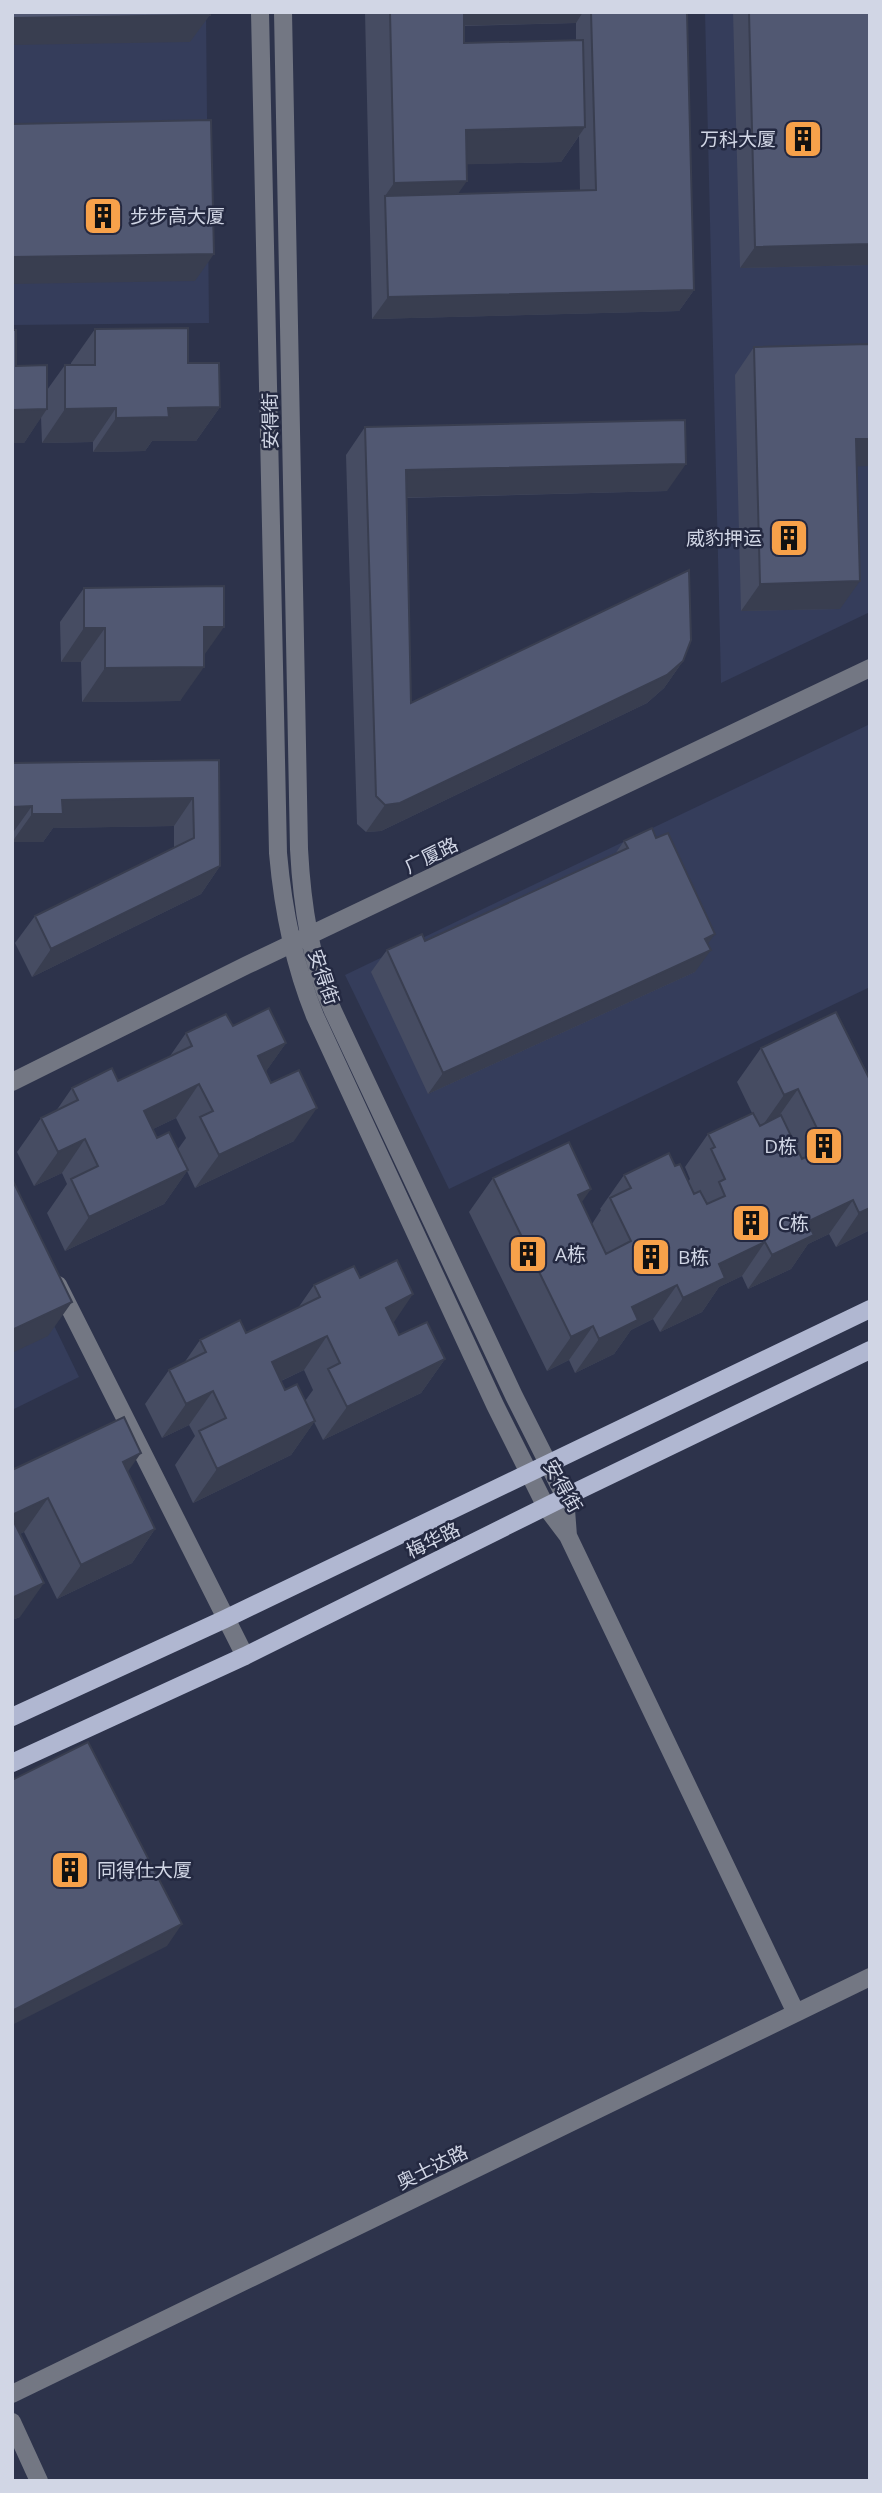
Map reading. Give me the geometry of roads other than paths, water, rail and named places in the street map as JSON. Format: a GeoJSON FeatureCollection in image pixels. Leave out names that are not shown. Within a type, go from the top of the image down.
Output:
{"type":"FeatureCollection","features":[{"type":"Feature","properties":{"kind":"main road","name":"梅华路"},"geometry":{"type":"LineString","coordinates":[[12,1717],[225,1619],[870,1308]]}},
{"type":"Feature","properties":{"kind":"main road","name":"梅华路"},"geometry":{"type":"LineString","coordinates":[[12,1763],[245,1656],[870,1350]]}},
{"type":"Feature","properties":{"kind":"street","name":"安得街"},"geometry":{"type":"LineString","coordinates":[[260,12],[278,853],[282,902],[290,945],[314,1016],[495,1405],[546,1507],[568,1536]]}},
{"type":"Feature","properties":{"kind":"street","name":"安得街"},"geometry":{"type":"LineString","coordinates":[[283,12],[299,849],[302,896],[309,936],[330,1003],[565,1497],[568,1536]]}},
{"type":"Feature","properties":{"kind":"street","name":"广厦路"},"geometry":{"type":"LineString","coordinates":[[12,1082],[290,945],[870,668]]}},
{"type":"Feature","properties":{"kind":"street"},"geometry":{"type":"LineString","coordinates":[[50,1269],[245,1656]]}},
{"type":"Feature","properties":{"kind":"street"},"geometry":{"type":"LineString","coordinates":[[568,1536],[796,2014]]}},
{"type":"Feature","properties":{"kind":"street","name":"奥士达路"},"geometry":{"type":"LineString","coordinates":[[12,2394],[870,1978]]}},
{"type":"Feature","properties":{"kind":"street"},"geometry":{"type":"LineString","coordinates":[[12,2422],[39,2481]]}},
{"type":"Feature","properties":{"kind":"place","name":"万科大厦"},"geometry":{"type":"Point","coordinates":[803,139]}},
{"type":"Feature","properties":{"kind":"place","name":"步步高大厦"},"geometry":{"type":"Point","coordinates":[103,216]}},
{"type":"Feature","properties":{"kind":"place","name":"威豹押运"},"geometry":{"type":"Point","coordinates":[789,538]}},
{"type":"Feature","properties":{"kind":"place","name":"D栋"},"geometry":{"type":"Point","coordinates":[824,1146]}},
{"type":"Feature","properties":{"kind":"place","name":"C栋"},"geometry":{"type":"Point","coordinates":[751,1223]}},
{"type":"Feature","properties":{"kind":"place","name":"A栋"},"geometry":{"type":"Point","coordinates":[528,1254]}},
{"type":"Feature","properties":{"kind":"place","name":"B栋"},"geometry":{"type":"Point","coordinates":[651,1257]}},
{"type":"Feature","properties":{"kind":"place","name":"同得仕大厦"},"geometry":{"type":"Point","coordinates":[70,1870]}}]}
